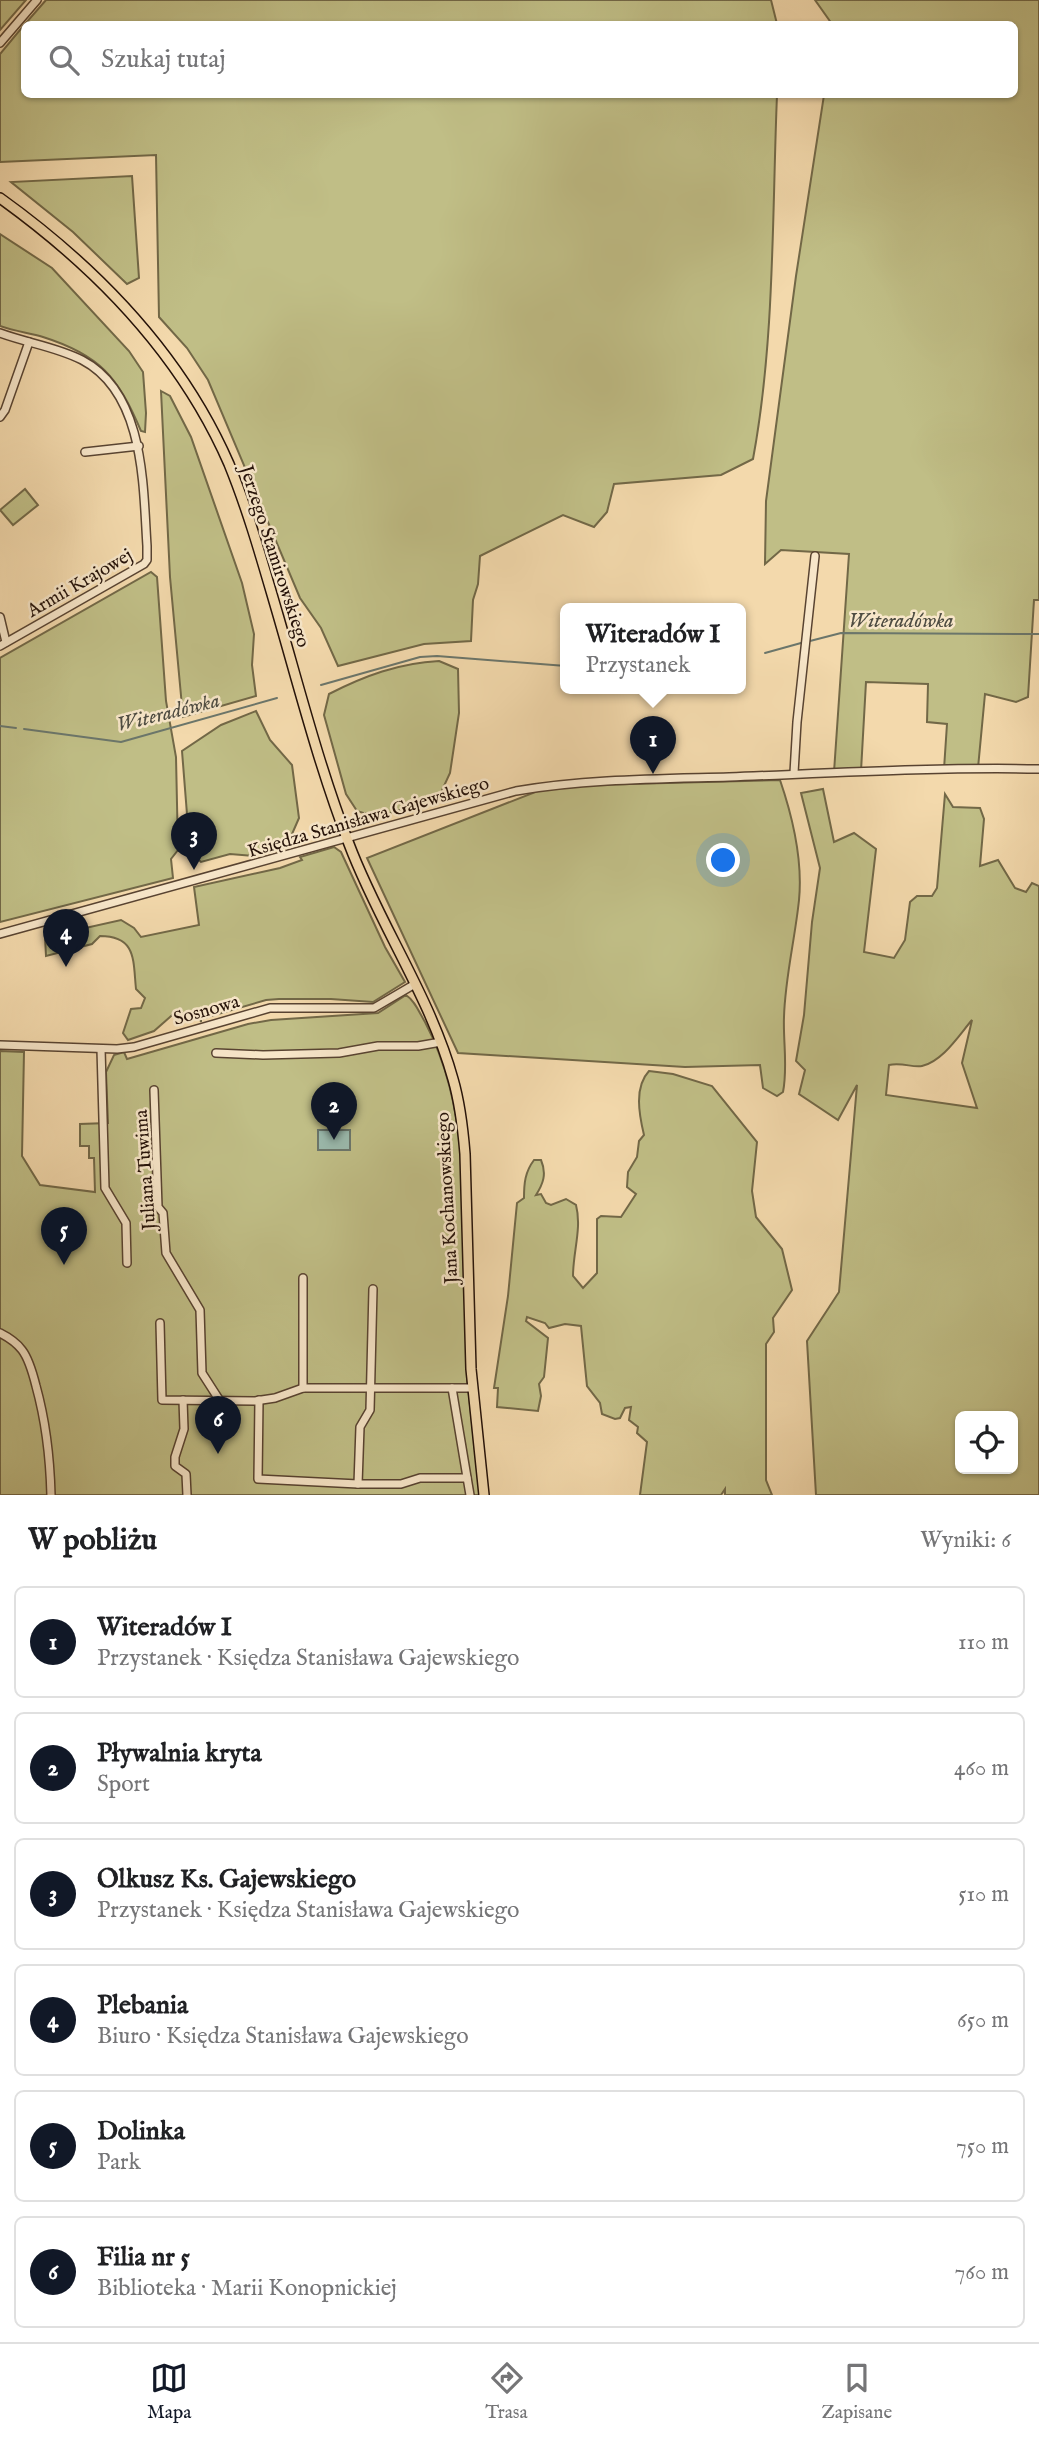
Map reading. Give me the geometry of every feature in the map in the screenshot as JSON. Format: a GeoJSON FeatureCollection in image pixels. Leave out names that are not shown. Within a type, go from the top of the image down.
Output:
{"type":"FeatureCollection","features":[{"type":"Feature","properties":{"kind":"main road","name":"Jerzego Stamirowskiego"},"geometry":{"type":"LineString","coordinates":[[0,198],[71,253],[100,280],[152,337],[211,428],[244,503],[346,838]]}},
{"type":"Feature","properties":{"kind":"main road","name":"Jana Kochanowskiego"},"geometry":{"type":"LineString","coordinates":[[346,838],[366,888],[441,1042],[458,1099],[465,1154],[472,1388],[484,1495]]}},
{"type":"Feature","properties":{"kind":"street"},"geometry":{"type":"LineString","coordinates":[[0,43],[37,0]]}},
{"type":"Feature","properties":{"kind":"street","name":"Armii Krajowej"},"geometry":{"type":"LineString","coordinates":[[0,333],[73,356],[96,370],[111,387],[124,407],[139,446],[147,546],[144,564],[3,644],[0,617]]}},
{"type":"Feature","properties":{"kind":"street"},"geometry":{"type":"LineString","coordinates":[[0,417],[5,410],[29,342]]}},
{"type":"Feature","properties":{"kind":"street"},"geometry":{"type":"LineString","coordinates":[[85,452],[139,446]]}},
{"type":"Feature","properties":{"kind":"street"},"geometry":{"type":"LineString","coordinates":[[794,773],[815,556]]}},
{"type":"Feature","properties":{"kind":"street","name":"Księdza Stanisława Gajewskiego"},"geometry":{"type":"LineString","coordinates":[[0,934],[516,791],[547,786],[794,773],[1039,769]]}},
{"type":"Feature","properties":{"kind":"street","name":"Sosnowa"},"geometry":{"type":"LineString","coordinates":[[0,1045],[101,1049],[134,1047],[270,1008],[374,1008],[415,984]]}},
{"type":"Feature","properties":{"kind":"street"},"geometry":{"type":"LineString","coordinates":[[216,1053],[339,1053],[378,1046],[418,1046],[441,1042]]}},
{"type":"Feature","properties":{"kind":"street","name":"Juliana Tuwima"},"geometry":{"type":"LineString","coordinates":[[101,1049],[105,1188],[126,1223],[127,1263]]}},
{"type":"Feature","properties":{"kind":"street","name":"Juliana Tuwima"},"geometry":{"type":"LineString","coordinates":[[155,1090],[158,1207],[163,1213],[166,1253],[200,1310],[202,1373],[220,1401]]}},
{"type":"Feature","properties":{"kind":"street"},"geometry":{"type":"LineString","coordinates":[[303,1278],[303,1388]]}},
{"type":"Feature","properties":{"kind":"street"},"geometry":{"type":"LineString","coordinates":[[358,1484],[360,1427],[370,1410],[373,1289]]}},
{"type":"Feature","properties":{"kind":"street"},"geometry":{"type":"LineString","coordinates":[[160,1324],[162,1400],[259,1400],[275,1398],[303,1388],[472,1388]]}},
{"type":"Feature","properties":{"kind":"street"},"geometry":{"type":"LineString","coordinates":[[0,1333],[24,1352],[35,1381],[46,1424],[51,1495]]}},
{"type":"Feature","properties":{"kind":"street"},"geometry":{"type":"LineString","coordinates":[[452,1388],[470,1495]]}},
{"type":"Feature","properties":{"kind":"street"},"geometry":{"type":"LineString","coordinates":[[183,1400],[184,1429],[174,1457],[175,1465],[186,1474],[187,1495]]}},
{"type":"Feature","properties":{"kind":"street"},"geometry":{"type":"LineString","coordinates":[[259,1400],[258,1479],[333,1484],[401,1484],[420,1478],[467,1478]]}},
{"type":"Feature","properties":{"kind":"street"},"geometry":{"type":"LineString","coordinates":[[333,1484],[333,1495]]}},
{"type":"Feature","properties":{"kind":"shaded area"},"geometry":{"type":"Polygon","coordinates":[[[0,0],[26,0],[0,30],[0,0]]]}},
{"type":"Feature","properties":{"kind":"shaded area"},"geometry":{"type":"Polygon","coordinates":[[[46,0],[771,0],[776,21],[28,21],[46,0]]]}},
{"type":"Feature","properties":{"kind":"shaded area"},"geometry":{"type":"Polygon","coordinates":[[[815,0],[1039,0],[1039,600],[1034,600],[1028,697],[1016,702],[985,694],[978,768],[944,769],[947,724],[927,722],[928,684],[866,682],[861,771],[834,772],[849,554],[781,550],[765,564],[766,501],[796,276],[824,98],[1018,98],[1018,21],[830,21],[815,0]]]}},
{"type":"Feature","properties":{"kind":"shaded area"},"geometry":{"type":"Polygon","coordinates":[[[21,29],[21,98],[777,98],[769,323],[753,459],[721,475],[614,484],[607,512],[594,527],[563,515],[480,556],[478,584],[473,600],[471,641],[424,644],[338,666],[321,628],[300,598],[208,380],[187,348],[159,317],[156,155],[0,162],[0,54],[21,29]]]}},
{"type":"Feature","properties":{"kind":"shaded area"},"geometry":{"type":"Polygon","coordinates":[[[132,176],[139,278],[127,284],[73,232],[11,182],[132,176]]]}},
{"type":"Feature","properties":{"kind":"shaded area"},"geometry":{"type":"Polygon","coordinates":[[[0,234],[52,268],[129,351],[143,372],[145,432],[141,431],[115,382],[93,360],[63,344],[0,326],[0,234]]]}},
{"type":"Feature","properties":{"kind":"shaded area"},"geometry":{"type":"Polygon","coordinates":[[[161,391],[170,396],[191,437],[242,583],[254,634],[252,665],[256,696],[183,717],[170,577],[161,391]]]}},
{"type":"Feature","properties":{"kind":"shaded area"},"geometry":{"type":"Polygon","coordinates":[[[25,489],[38,505],[13,525],[0,510],[25,489]]]}},
{"type":"Feature","properties":{"kind":"shaded area"},"geometry":{"type":"Polygon","coordinates":[[[151,572],[157,577],[166,701],[176,757],[178,850],[171,859],[173,878],[0,922],[0,658],[151,572]]]}},
{"type":"Feature","properties":{"kind":"shaded area"},"geometry":{"type":"Polygon","coordinates":[[[439,661],[458,669],[459,713],[450,773],[438,799],[376,817],[357,811],[346,794],[324,715],[329,694],[382,672],[410,664],[439,661]]]}},
{"type":"Feature","properties":{"kind":"shaded area"},"geometry":{"type":"Polygon","coordinates":[[[256,711],[270,740],[292,765],[299,818],[292,834],[300,844],[254,856],[230,854],[201,862],[190,852],[182,751],[221,725],[256,711]]]}},
{"type":"Feature","properties":{"kind":"shaded area"},"geometry":{"type":"Polygon","coordinates":[[[780,780],[796,839],[800,869],[797,915],[785,1002],[783,1092],[777,1096],[763,1088],[760,1065],[685,1067],[458,1053],[367,858],[543,789],[590,785],[780,780]]]}},
{"type":"Feature","properties":{"kind":"shaded area"},"geometry":{"type":"Polygon","coordinates":[[[823,789],[834,842],[854,833],[876,849],[864,952],[894,958],[905,940],[910,902],[917,896],[932,896],[937,888],[945,794],[953,807],[980,808],[984,819],[980,866],[998,860],[1015,888],[1026,892],[1032,883],[1039,886],[1039,1495],[816,1495],[807,1341],[839,1292],[857,1085],[838,1120],[799,1094],[805,1070],[796,1061],[804,1015],[812,922],[820,868],[801,793],[823,789]],[[972,1020],[950,1047],[930,1063],[922,1066],[889,1065],[886,1095],[977,1108],[962,1063],[972,1020]]]}},
{"type":"Feature","properties":{"kind":"shaded area"},"geometry":{"type":"Polygon","coordinates":[[[334,847],[341,852],[385,947],[405,982],[373,1002],[331,999],[266,1000],[201,1019],[201,1022],[198,1013],[186,1015],[178,1010],[154,1031],[128,1040],[123,1033],[131,1009],[141,1008],[145,998],[136,989],[133,960],[127,945],[112,937],[100,936],[92,944],[46,956],[45,937],[121,920],[134,928],[141,937],[199,925],[194,887],[280,868],[302,860],[300,857],[334,847]]]}},
{"type":"Feature","properties":{"kind":"shaded area"},"geometry":{"type":"Polygon","coordinates":[[[406,995],[419,1011],[439,1054],[449,1086],[459,1137],[467,1378],[480,1495],[0,1495],[0,1051],[24,1052],[22,1156],[40,1185],[95,1192],[94,1158],[89,1158],[89,1146],[80,1146],[80,1124],[108,1123],[106,1072],[114,1055],[124,1052],[127,1059],[248,1024],[271,1020],[378,1013],[406,995]]]}},
{"type":"Feature","properties":{"kind":"shaded area"},"geometry":{"type":"Polygon","coordinates":[[[649,1071],[673,1074],[712,1086],[757,1142],[752,1191],[756,1217],[782,1249],[792,1290],[773,1318],[774,1332],[766,1344],[766,1480],[772,1495],[725,1495],[725,1489],[721,1495],[640,1495],[647,1442],[637,1433],[638,1427],[629,1420],[631,1407],[625,1408],[620,1418],[602,1414],[600,1403],[587,1386],[581,1326],[565,1324],[549,1328],[545,1323],[527,1317],[526,1321],[548,1338],[544,1377],[539,1384],[541,1396],[538,1411],[497,1407],[498,1388],[494,1388],[508,1296],[517,1203],[524,1198],[529,1169],[534,1160],[541,1160],[543,1179],[536,1195],[541,1194],[546,1203],[551,1205],[566,1199],[576,1205],[578,1222],[573,1276],[583,1288],[597,1273],[597,1219],[601,1216],[621,1217],[636,1194],[627,1187],[628,1172],[637,1157],[639,1141],[644,1135],[639,1110],[640,1093],[644,1077],[649,1071]]]}},
{"type":"Feature","properties":{"kind":"shaded area"},"geometry":{"type":"Polygon","coordinates":[[[318,1130],[350,1130],[350,1150],[318,1150],[318,1130]]]}},
{"type":"Feature","properties":{"kind":"waterway","name":"Witeradówka"},"geometry":{"type":"LineString","coordinates":[[810,641],[841,633],[1039,634]]}},
{"type":"Feature","properties":{"kind":"waterway","name":"Witeradówka"},"geometry":{"type":"LineString","coordinates":[[765,653],[801,643]]}},
{"type":"Feature","properties":{"kind":"waterway","name":"Witeradówka"},"geometry":{"type":"LineString","coordinates":[[321,685],[420,657],[560,666]]}},
{"type":"Feature","properties":{"kind":"waterway","name":"Witeradówka"},"geometry":{"type":"LineString","coordinates":[[24,729],[121,742],[277,698]]}},
{"type":"Feature","properties":{"kind":"waterway","name":"Witeradówka"},"geometry":{"type":"LineString","coordinates":[[0,726],[16,728]]}},
{"type":"Feature","properties":{"kind":"place","name":"Witeradów I"},"geometry":{"type":"Point","coordinates":[653,774]}},
{"type":"Feature","properties":{"kind":"place","name":"Olkusz Ks. Gajewskiego"},"geometry":{"type":"Point","coordinates":[194,870]}},
{"type":"Feature","properties":{"kind":"place","name":"Plebania"},"geometry":{"type":"Point","coordinates":[66,967]}},
{"type":"Feature","properties":{"kind":"place","name":"Pływalnia kryta"},"geometry":{"type":"Point","coordinates":[334,1140]}},
{"type":"Feature","properties":{"kind":"place","name":"Dolinka"},"geometry":{"type":"Point","coordinates":[64,1265]}},
{"type":"Feature","properties":{"kind":"place","name":"Filia nr 5"},"geometry":{"type":"Point","coordinates":[218,1454]}}]}
